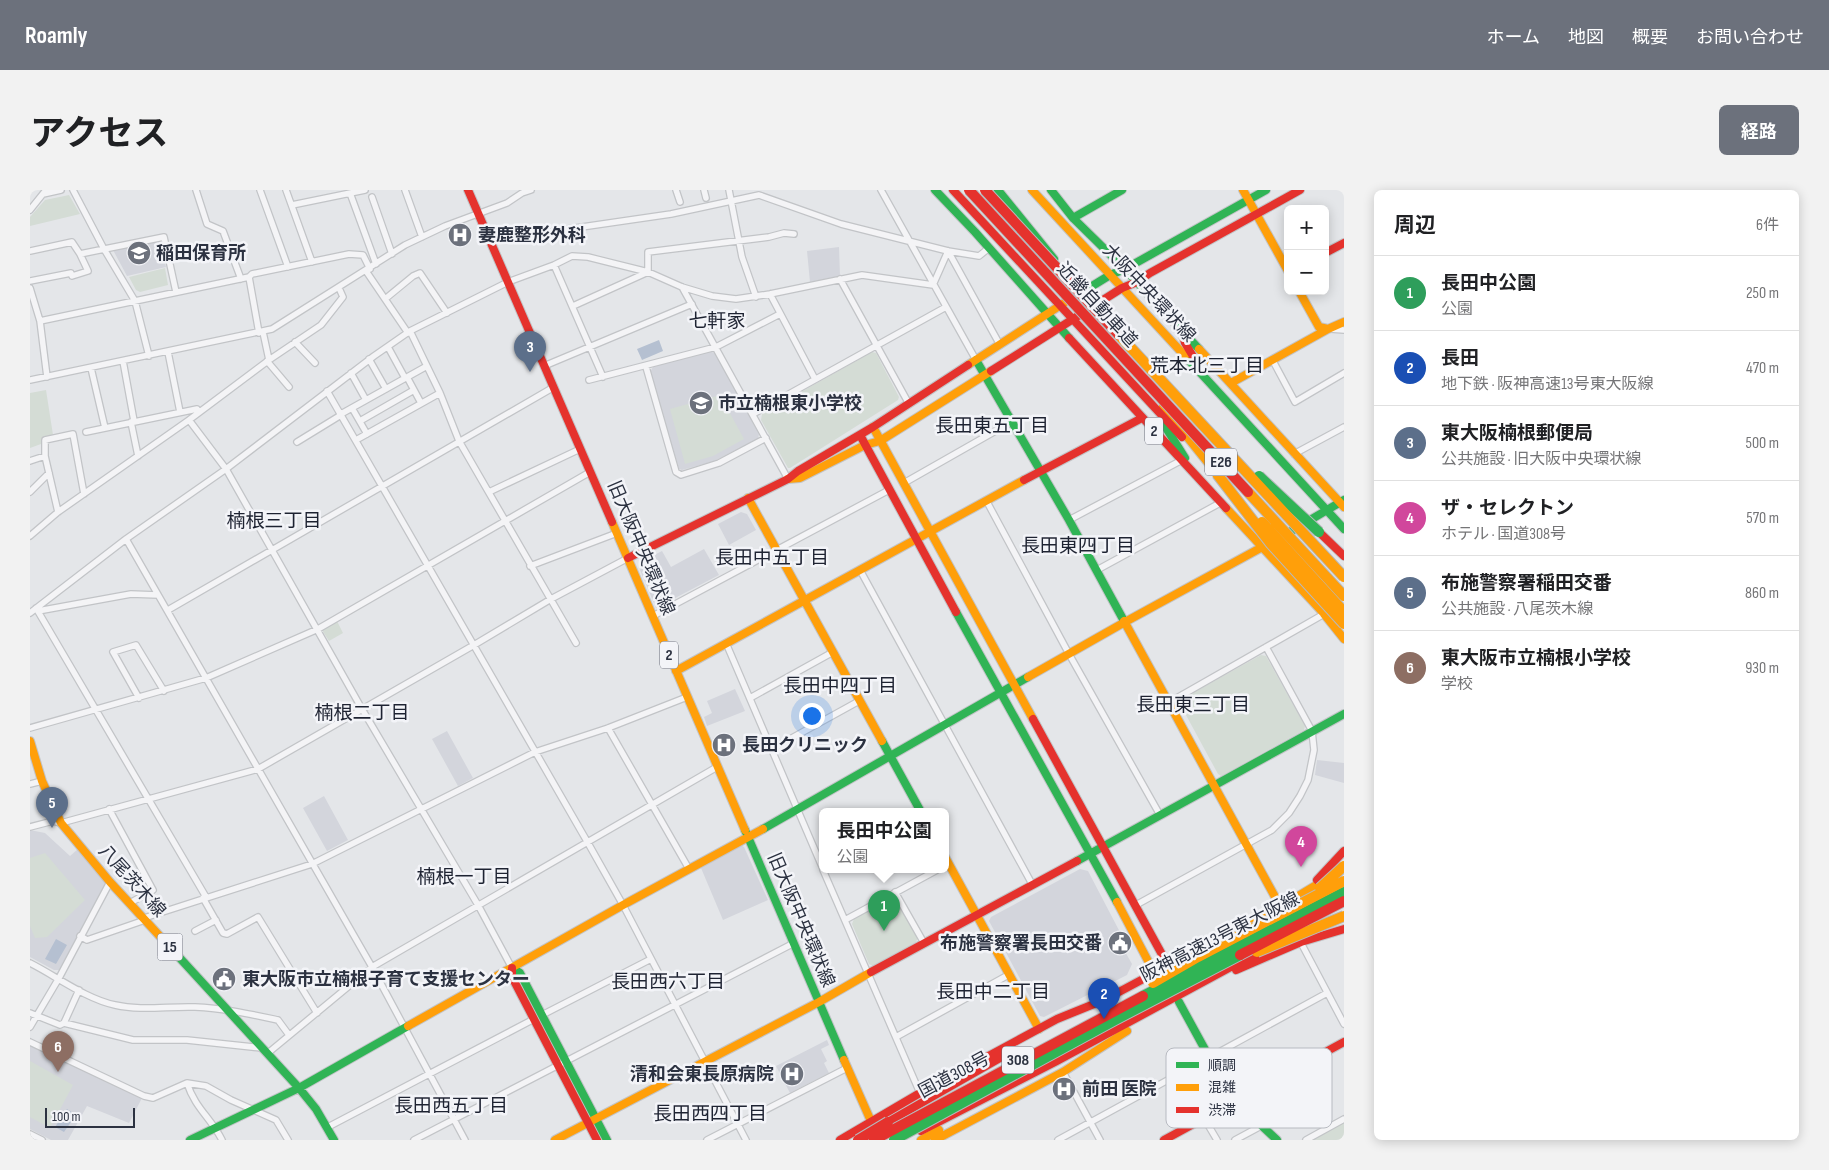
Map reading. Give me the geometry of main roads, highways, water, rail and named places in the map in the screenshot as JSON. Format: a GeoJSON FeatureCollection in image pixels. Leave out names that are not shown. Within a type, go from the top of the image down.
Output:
{"type":"FeatureCollection","features":[{"type":"Feature","properties":{"kind":"main road","name":"旧大阪中央環状線"},"geometry":{"type":"LineString","coordinates":[[468,190],[794,943],[876,1138]]}},
{"type":"Feature","properties":{"kind":"main road","name":"2"},"geometry":{"type":"LineString","coordinates":[[935,190],[1220,503],[1344,634]]}},
{"type":"Feature","properties":{"kind":"main road","name":"近畿自動車道"},"geometry":{"type":"LineString","coordinates":[[969,190],[1344,596]]}},
{"type":"Feature","properties":{"kind":"main road","name":"近畿自動車道"},"geometry":{"type":"LineString","coordinates":[[985,190],[1344,577]]}},
{"type":"Feature","properties":{"kind":"main road"},"geometry":{"type":"LineString","coordinates":[[998,190],[1040,240],[1066,277]]}},
{"type":"Feature","properties":{"kind":"main road","name":"大阪中央環状線"},"geometry":{"type":"LineString","coordinates":[[1032,190],[1344,529]]}},
{"type":"Feature","properties":{"kind":"main road"},"geometry":{"type":"LineString","coordinates":[[192,1140],[299,1088],[406,1029],[689,868],[798,810],[1125,622],[1276,540],[1327,510],[1343,503],[1294,454],[1125,269],[1073,218],[1050,190]]}},
{"type":"Feature","properties":{"kind":"main road"},"geometry":{"type":"LineString","coordinates":[[1073,218],[1122,190]]}},
{"type":"Feature","properties":{"kind":"main road"},"geometry":{"type":"LineString","coordinates":[[1243,190],[1284,264]]}},
{"type":"Feature","properties":{"kind":"main road"},"geometry":{"type":"LineString","coordinates":[[628,558],[863,440],[873,428],[1060,305],[1110,275],[1125,269],[1266,190]]}},
{"type":"Feature","properties":{"kind":"main road"},"geometry":{"type":"LineString","coordinates":[[863,440],[880,440],[1122,288],[1137,282],[1300,190]]}},
{"type":"Feature","properties":{"kind":"main road","name":"2"},"geometry":{"type":"LineString","coordinates":[[953,191],[1344,613]]}},
{"type":"Feature","properties":{"kind":"main road"},"geometry":{"type":"LineString","coordinates":[[1329,252],[1344,243]]}},
{"type":"Feature","properties":{"kind":"main road"},"geometry":{"type":"LineString","coordinates":[[1301,295],[1319,327],[1328,329]]}},
{"type":"Feature","properties":{"kind":"main road"},"geometry":{"type":"LineString","coordinates":[[1231,383],[1344,322]]}},
{"type":"Feature","properties":{"kind":"main road"},"geometry":{"type":"LineString","coordinates":[[1097,329],[1183,430],[1271,544],[1344,624]]}},
{"type":"Feature","properties":{"kind":"main road"},"geometry":{"type":"LineString","coordinates":[[1181,330],[1204,377]]}},
{"type":"Feature","properties":{"kind":"main road"},"geometry":{"type":"LineString","coordinates":[[976,360],[986,373],[1042,471],[1247,845],[1285,907]]}},
{"type":"Feature","properties":{"kind":"main road"},"geometry":{"type":"LineString","coordinates":[[1150,402],[1198,477]]}},
{"type":"Feature","properties":{"kind":"main road"},"geometry":{"type":"LineString","coordinates":[[676,671],[986,500],[1142,418]]}},
{"type":"Feature","properties":{"kind":"main road"},"geometry":{"type":"LineString","coordinates":[[1205,426],[1344,556]]}},
{"type":"Feature","properties":{"kind":"main road"},"geometry":{"type":"LineString","coordinates":[[873,428],[1169,965],[1174,976],[1177,998]]}},
{"type":"Feature","properties":{"kind":"main road"},"geometry":{"type":"LineString","coordinates":[[863,440],[888,490],[1154,973],[1160,983],[1177,998],[1205,1048]]}},
{"type":"Feature","properties":{"kind":"main road"},"geometry":{"type":"LineString","coordinates":[[1217,474],[1344,613]]}},
{"type":"Feature","properties":{"kind":"main road"},"geometry":{"type":"LineString","coordinates":[[748,498],[919,808]]}},
{"type":"Feature","properties":{"kind":"main road"},"geometry":{"type":"LineString","coordinates":[[1324,614],[1344,639]]}},
{"type":"Feature","properties":{"kind":"main road"},"geometry":{"type":"LineString","coordinates":[[555,1140],[819,1002],[868,973],[1104,847],[1344,714]]}},
{"type":"Feature","properties":{"kind":"main road","name":"八尾茨木線"},"geometry":{"type":"LineString","coordinates":[[30,740],[42,781],[61,823],[110,882],[299,1088],[316,1109],[334,1140]]}},
{"type":"Feature","properties":{"kind":"main road"},"geometry":{"type":"LineString","coordinates":[[1295,898],[1328,870],[1344,851]]}},
{"type":"Feature","properties":{"kind":"main road"},"geometry":{"type":"LineString","coordinates":[[949,867],[977,914],[1039,1029]]}},
{"type":"Feature","properties":{"kind":"main road"},"geometry":{"type":"LineString","coordinates":[[1113,1016],[1169,973],[1322,887],[1344,867]]}},
{"type":"Feature","properties":{"kind":"main road","name":"308"},"geometry":{"type":"LineString","coordinates":[[840,1140],[920,1093],[1058,1019],[1104,1000],[1285,907],[1295,898],[1344,867]]}},
{"type":"Feature","properties":{"kind":"main road","name":"国道308号"},"geometry":{"type":"LineString","coordinates":[[865,1140],[876,1138],[1286,915],[1344,875]]}},
{"type":"Feature","properties":{"kind":"main road"},"geometry":{"type":"LineString","coordinates":[[1285,907],[1344,880]]}},
{"type":"Feature","properties":{"kind":"main road","name":"阪神高速13号東大阪線"},"geometry":{"type":"LineString","coordinates":[[895,1140],[1113,1016],[1344,892]]}},
{"type":"Feature","properties":{"kind":"main road","name":"阪神高速13号東大阪線"},"geometry":{"type":"LineString","coordinates":[[876,1138],[1113,1016],[1344,901]]}},
{"type":"Feature","properties":{"kind":"main road"},"geometry":{"type":"LineString","coordinates":[[1113,1016],[1344,914]]}},
{"type":"Feature","properties":{"kind":"main road","name":"308"},"geometry":{"type":"LineString","coordinates":[[938,1139],[1063,1072],[1177,998],[1299,940],[1344,914]]}},
{"type":"Feature","properties":{"kind":"main road","name":"国道308号"},"geometry":{"type":"LineString","coordinates":[[905,1136],[1057,1061],[1295,933],[1344,914]]}},
{"type":"Feature","properties":{"kind":"main road"},"geometry":{"type":"LineString","coordinates":[[1299,940],[1344,930]]}},
{"type":"Feature","properties":{"kind":"main road"},"geometry":{"type":"LineString","coordinates":[[512,968],[512,977],[538,1017],[592,1120],[607,1140]]}},
{"type":"Feature","properties":{"kind":"main road"},"geometry":{"type":"LineString","coordinates":[[858,1140],[1104,1000]]}},
{"type":"Feature","properties":{"kind":"main road"},"geometry":{"type":"LineString","coordinates":[[921,1140],[1072,1058],[1117,1036]]}},
{"type":"Feature","properties":{"kind":"main road"},"geometry":{"type":"LineString","coordinates":[[1332,1048],[1344,1042]]}},
{"type":"Feature","properties":{"kind":"main road"},"geometry":{"type":"LineString","coordinates":[[592,1120],[597,1140]]}},
{"type":"Feature","properties":{"kind":"main road"},"geometry":{"type":"LineString","coordinates":[[1166,1140],[1187,1128]]}},
{"type":"Feature","properties":{"kind":"main road"},"geometry":{"type":"LineString","coordinates":[[1263,1128],[1277,1140]]}},
{"type":"Feature","properties":{"kind":"water"},"geometry":{"type":"Polygon","coordinates":[[[659,340],[663,351],[642,360],[637,349],[659,340]]]}},
{"type":"Feature","properties":{"kind":"water"},"geometry":{"type":"Polygon","coordinates":[[[56,939],[67,945],[56,964],[45,959],[56,939]]]}},
{"type":"Feature","properties":{"kind":"water"},"geometry":{"type":"Polygon","coordinates":[[[67,1109],[76,1115],[64,1132],[55,1127],[67,1109]]]}},
{"type":"Feature","properties":{"kind":"place","name":"妻鹿整形外科"},"geometry":{"type":"Point","coordinates":[460,235]}},
{"type":"Feature","properties":{"kind":"place","name":"稲田保育所"},"geometry":{"type":"Point","coordinates":[139,253]}},
{"type":"Feature","properties":{"kind":"place","name":"東大阪楠根郵便局"},"geometry":{"type":"Point","coordinates":[530,372]}},
{"type":"Feature","properties":{"kind":"place","name":"市立楠根東小学校"},"geometry":{"type":"Point","coordinates":[701,403]}},
{"type":"Feature","properties":{"kind":"place","name":"長田クリニック"},"geometry":{"type":"Point","coordinates":[724,745]}},
{"type":"Feature","properties":{"kind":"place","name":"布施警察署稲田交番"},"geometry":{"type":"Point","coordinates":[52,828]}},
{"type":"Feature","properties":{"kind":"place","name":"ザ・セレクトン"},"geometry":{"type":"Point","coordinates":[1301,867]}},
{"type":"Feature","properties":{"kind":"place","name":"長田中公園"},"geometry":{"type":"Point","coordinates":[884,931]}},
{"type":"Feature","properties":{"kind":"place","name":"布施警察署長田交番"},"geometry":{"type":"Point","coordinates":[1120,943]}},
{"type":"Feature","properties":{"kind":"place","name":"東大阪市立楠根子育て支援センター"},"geometry":{"type":"Point","coordinates":[224,979]}},
{"type":"Feature","properties":{"kind":"place","name":"長田"},"geometry":{"type":"Point","coordinates":[1104,1019]}},
{"type":"Feature","properties":{"kind":"place","name":"東大阪市立楠根小学校"},"geometry":{"type":"Point","coordinates":[58,1072]}},
{"type":"Feature","properties":{"kind":"place","name":"清和会東長原病院"},"geometry":{"type":"Point","coordinates":[792,1074]}},
{"type":"Feature","properties":{"kind":"place","name":"前田 医院"},"geometry":{"type":"Point","coordinates":[1064,1089]}},
{"type":"Feature","properties":{"kind":"district","name":"七軒家"},"geometry":{"type":"Point","coordinates":[717,321]}},
{"type":"Feature","properties":{"kind":"district","name":"荒本北三丁目"},"geometry":{"type":"Point","coordinates":[1207,366]}},
{"type":"Feature","properties":{"kind":"district","name":"長田東五丁目"},"geometry":{"type":"Point","coordinates":[992,426]}},
{"type":"Feature","properties":{"kind":"district","name":"楠根三丁目"},"geometry":{"type":"Point","coordinates":[274,521]}},
{"type":"Feature","properties":{"kind":"district","name":"長田東四丁目"},"geometry":{"type":"Point","coordinates":[1078,546]}},
{"type":"Feature","properties":{"kind":"district","name":"長田中五丁目"},"geometry":{"type":"Point","coordinates":[772,558]}},
{"type":"Feature","properties":{"kind":"district","name":"長田中四丁目"},"geometry":{"type":"Point","coordinates":[840,686]}},
{"type":"Feature","properties":{"kind":"district","name":"長田東三丁目"},"geometry":{"type":"Point","coordinates":[1193,705]}},
{"type":"Feature","properties":{"kind":"district","name":"楠根二丁目"},"geometry":{"type":"Point","coordinates":[362,713]}},
{"type":"Feature","properties":{"kind":"district","name":"楠根一丁目"},"geometry":{"type":"Point","coordinates":[464,877]}},
{"type":"Feature","properties":{"kind":"district","name":"長田西六丁目"},"geometry":{"type":"Point","coordinates":[668,982]}},
{"type":"Feature","properties":{"kind":"district","name":"長田中二丁目"},"geometry":{"type":"Point","coordinates":[993,992]}},
{"type":"Feature","properties":{"kind":"district","name":"長田西五丁目"},"geometry":{"type":"Point","coordinates":[451,1106]}},
{"type":"Feature","properties":{"kind":"district","name":"長田西四丁目"},"geometry":{"type":"Point","coordinates":[710,1114]}}]}
